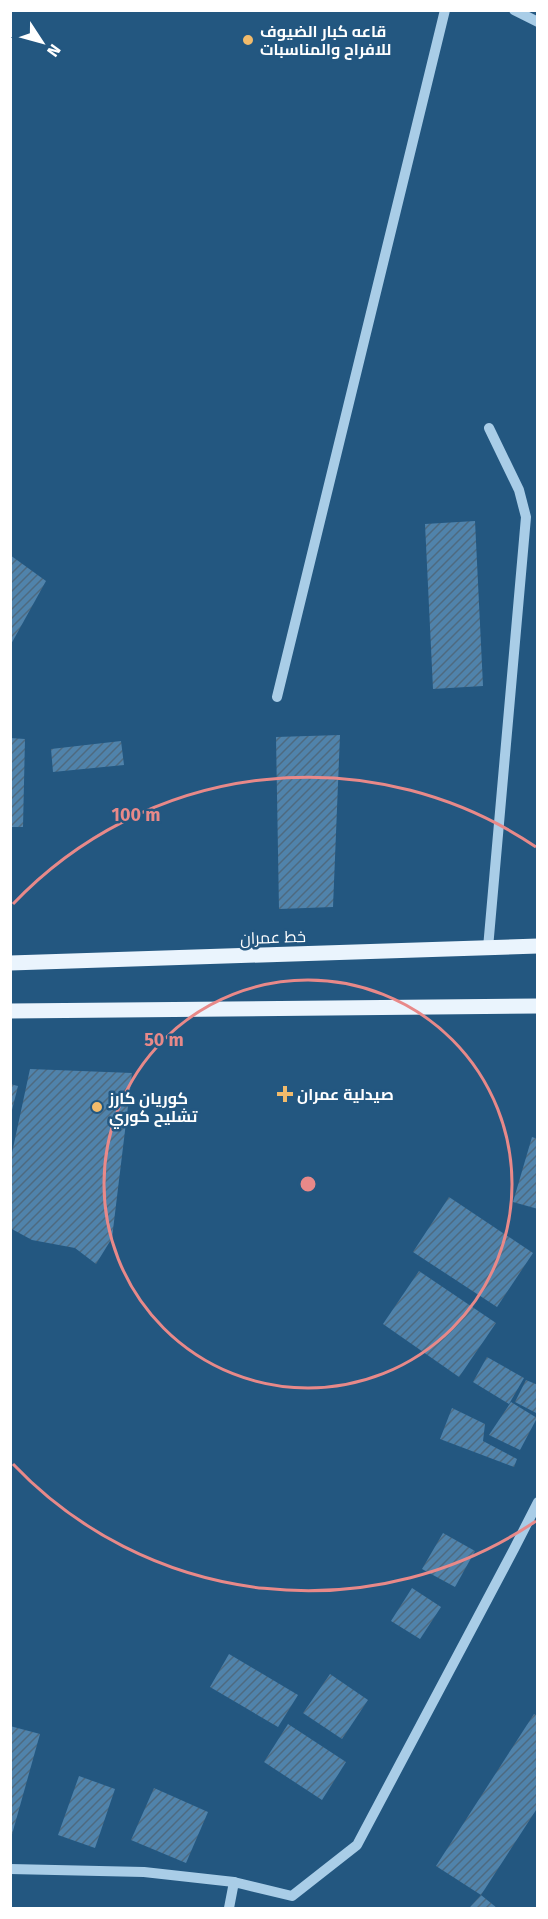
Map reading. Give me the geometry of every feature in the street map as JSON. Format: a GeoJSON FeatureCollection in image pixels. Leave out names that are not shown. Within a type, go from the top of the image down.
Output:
{"type":"FeatureCollection","features":[{"type":"Feature","properties":{"kind":"main road","name":"خط عمران"},"geometry":{"type":"LineString","coordinates":[[10,963],[537,946]]}},
{"type":"Feature","properties":{"kind":"main road"},"geometry":{"type":"LineString","coordinates":[[10,1011],[537,1006]]}},
{"type":"Feature","properties":{"kind":"street"},"geometry":{"type":"LineString","coordinates":[[278,698],[445,10]]}},
{"type":"Feature","properties":{"kind":"street"},"geometry":{"type":"LineString","coordinates":[[514,10],[537,22]]}},
{"type":"Feature","properties":{"kind":"street"},"geometry":{"type":"LineString","coordinates":[[488,948],[526,517],[519,490],[489,428]]}},
{"type":"Feature","properties":{"kind":"street"},"geometry":{"type":"LineString","coordinates":[[10,1869],[144,1872],[234,1882],[292,1896],[357,1845],[537,1502]]}},
{"type":"Feature","properties":{"kind":"street"},"geometry":{"type":"LineString","coordinates":[[229,1908],[234,1882]]}},
{"type":"Feature","properties":{"kind":"building"},"geometry":{"type":"Polygon","coordinates":[[[475,521],[483,686],[433,689],[425,524],[475,521]]]}},
{"type":"Feature","properties":{"kind":"building"},"geometry":{"type":"Polygon","coordinates":[[[10,555],[46,581],[10,646],[10,555]]]}},
{"type":"Feature","properties":{"kind":"building"},"geometry":{"type":"Polygon","coordinates":[[[340,735],[333,907],[279,909],[276,737],[340,735]]]}},
{"type":"Feature","properties":{"kind":"building"},"geometry":{"type":"Polygon","coordinates":[[[10,738],[25,739],[23,827],[10,827],[10,738]]]}},
{"type":"Feature","properties":{"kind":"building"},"geometry":{"type":"Polygon","coordinates":[[[121,741],[124,765],[53,772],[51,749],[121,741]]]}},
{"type":"Feature","properties":{"kind":"building"},"geometry":{"type":"Polygon","coordinates":[[[30,1069],[132,1073],[112,1238],[96,1264],[75,1248],[32,1240],[10,1228],[10,1162],[30,1069]]]}},
{"type":"Feature","properties":{"kind":"building"},"geometry":{"type":"Polygon","coordinates":[[[10,1084],[18,1086],[11,1114],[10,1114],[10,1084]]]}},
{"type":"Feature","properties":{"kind":"building"},"geometry":{"type":"Polygon","coordinates":[[[532,1137],[538,1139],[538,1209],[513,1202],[532,1137]]]}},
{"type":"Feature","properties":{"kind":"building"},"geometry":{"type":"Polygon","coordinates":[[[449,1197],[533,1253],[497,1307],[413,1252],[449,1197]]]}},
{"type":"Feature","properties":{"kind":"building"},"geometry":{"type":"Polygon","coordinates":[[[419,1271],[496,1323],[459,1377],[383,1324],[419,1271]]]}},
{"type":"Feature","properties":{"kind":"building"},"geometry":{"type":"Polygon","coordinates":[[[487,1357],[524,1378],[509,1404],[473,1382],[487,1357]]]}},
{"type":"Feature","properties":{"kind":"building"},"geometry":{"type":"Polygon","coordinates":[[[526,1380],[538,1385],[538,1414],[515,1402],[526,1380]]]}},
{"type":"Feature","properties":{"kind":"building"},"geometry":{"type":"Polygon","coordinates":[[[511,1402],[537,1418],[520,1450],[489,1435],[511,1402]]]}},
{"type":"Feature","properties":{"kind":"building"},"geometry":{"type":"Polygon","coordinates":[[[452,1408],[485,1424],[483,1441],[517,1459],[514,1467],[440,1439],[452,1408]]]}},
{"type":"Feature","properties":{"kind":"building"},"geometry":{"type":"Polygon","coordinates":[[[443,1533],[475,1551],[455,1587],[422,1569],[443,1533]]]}},
{"type":"Feature","properties":{"kind":"building"},"geometry":{"type":"Polygon","coordinates":[[[412,1588],[441,1607],[420,1639],[391,1621],[412,1588]]]}},
{"type":"Feature","properties":{"kind":"building"},"geometry":{"type":"Polygon","coordinates":[[[229,1654],[298,1695],[278,1727],[210,1687],[229,1654]]]}},
{"type":"Feature","properties":{"kind":"building"},"geometry":{"type":"Polygon","coordinates":[[[330,1674],[368,1700],[342,1739],[303,1713],[330,1674]]]}},
{"type":"Feature","properties":{"kind":"building"},"geometry":{"type":"Polygon","coordinates":[[[534,1714],[538,1716],[538,1807],[481,1895],[436,1866],[534,1714]]]}},
{"type":"Feature","properties":{"kind":"building"},"geometry":{"type":"Polygon","coordinates":[[[288,1724],[346,1762],[322,1800],[264,1762],[288,1724]]]}},
{"type":"Feature","properties":{"kind":"building"},"geometry":{"type":"Polygon","coordinates":[[[10,1726],[40,1734],[11,1838],[10,1838],[10,1726]]]}},
{"type":"Feature","properties":{"kind":"building"},"geometry":{"type":"Polygon","coordinates":[[[79,1776],[115,1789],[95,1848],[58,1835],[79,1776]]]}},
{"type":"Feature","properties":{"kind":"building"},"geometry":{"type":"Polygon","coordinates":[[[154,1788],[208,1812],[186,1863],[131,1840],[154,1788]]]}},
{"type":"Feature","properties":{"kind":"building"},"geometry":{"type":"Polygon","coordinates":[[[481,1895],[497,1908],[469,1908],[481,1895]]]}},
{"type":"Feature","properties":{"kind":"place","name":"قاعه كبار الضيوف للافراح والمناسبات"},"geometry":{"type":"Point","coordinates":[248,40]}},
{"type":"Feature","properties":{"kind":"place","name":"صيدلية عمران"},"geometry":{"type":"Point","coordinates":[285,1094]}},
{"type":"Feature","properties":{"kind":"place","name":"كوريان كارز تشليح كوري"},"geometry":{"type":"Point","coordinates":[97,1107]}}]}
